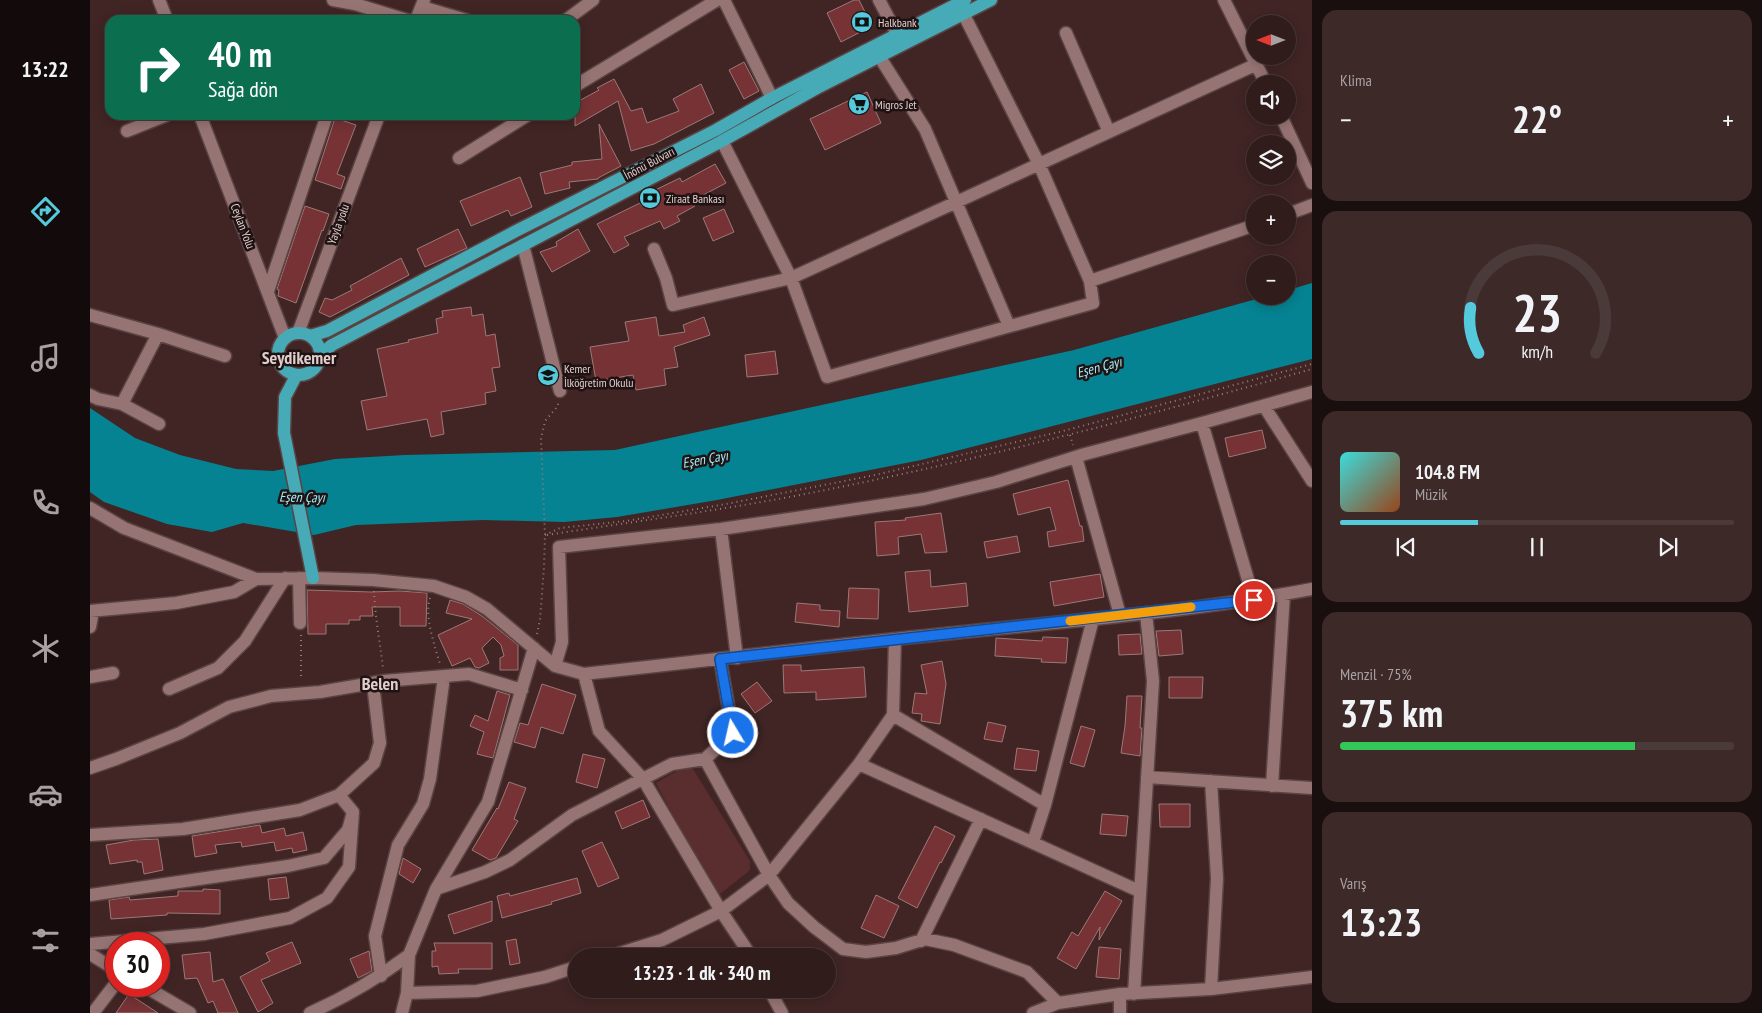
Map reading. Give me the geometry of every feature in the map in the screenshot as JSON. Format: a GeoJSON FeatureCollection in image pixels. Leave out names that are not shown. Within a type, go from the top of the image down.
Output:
{"type":"FeatureCollection","features":[{"type":"Feature","properties":{"kind":"main road","name":"İnönü Bulvarı"},"geometry":{"type":"LineString","coordinates":[[304,334],[327,331],[516,231],[816,88],[879,56],[899,39],[965,0]]}},
{"type":"Feature","properties":{"kind":"main road","name":"İnönü Bulvarı"},"geometry":{"type":"LineString","coordinates":[[321,354],[332,345],[523,245],[719,135],[772,98],[899,39],[991,0]]}},
{"type":"Feature","properties":{"kind":"main road"},"geometry":{"type":"LineString","coordinates":[[516,231],[523,245]]}},
{"type":"Feature","properties":{"kind":"main road"},"geometry":{"type":"LineString","coordinates":[[304,334],[316,340],[320,347],[320,362],[310,373],[296,376],[289,373],[279,362],[278,349],[286,338],[304,334]]}},
{"type":"Feature","properties":{"kind":"main road"},"geometry":{"type":"LineString","coordinates":[[296,376],[285,397],[284,433],[313,578]]}},
{"type":"Feature","properties":{"kind":"street"},"geometry":{"type":"LineString","coordinates":[[159,0],[165,15]]}},
{"type":"Feature","properties":{"kind":"street"},"geometry":{"type":"LineString","coordinates":[[332,0],[355,4],[391,15]]}},
{"type":"Feature","properties":{"kind":"street"},"geometry":{"type":"LineString","coordinates":[[580,83],[717,0]]}},
{"type":"Feature","properties":{"kind":"street"},"geometry":{"type":"LineString","coordinates":[[724,0],[772,98]]}},
{"type":"Feature","properties":{"kind":"street"},"geometry":{"type":"LineString","coordinates":[[878,0],[899,39]]}},
{"type":"Feature","properties":{"kind":"street"},"geometry":{"type":"LineString","coordinates":[[1224,0],[1246,43]]}},
{"type":"Feature","properties":{"kind":"street"},"geometry":{"type":"LineString","coordinates":[[572,15],[589,1]]}},
{"type":"Feature","properties":{"kind":"street"},"geometry":{"type":"LineString","coordinates":[[423,4],[453,15]]}},
{"type":"Feature","properties":{"kind":"street"},"geometry":{"type":"LineString","coordinates":[[719,135],[791,278],[827,377],[1093,303],[1090,281],[1039,164],[964,13]]}},
{"type":"Feature","properties":{"kind":"street"},"geometry":{"type":"LineString","coordinates":[[1066,33],[1109,132]]}},
{"type":"Feature","properties":{"kind":"street"},"geometry":{"type":"LineString","coordinates":[[879,56],[925,129],[1009,326]]}},
{"type":"Feature","properties":{"kind":"street"},"geometry":{"type":"LineString","coordinates":[[654,249],[666,278],[673,305],[791,278],[1255,65]]}},
{"type":"Feature","properties":{"kind":"street"},"geometry":{"type":"LineString","coordinates":[[127,131],[154,120]]}},
{"type":"Feature","properties":{"kind":"street","name":"Ceylan Yolu"},"geometry":{"type":"LineString","coordinates":[[202,120],[286,338]]}},
{"type":"Feature","properties":{"kind":"street"},"geometry":{"type":"LineString","coordinates":[[268,291],[325,120]]}},
{"type":"Feature","properties":{"kind":"street","name":"Yayla yolu"},"geometry":{"type":"LineString","coordinates":[[304,334],[377,120]]}},
{"type":"Feature","properties":{"kind":"street"},"geometry":{"type":"LineString","coordinates":[[459,158],[520,120]]}},
{"type":"Feature","properties":{"kind":"street"},"geometry":{"type":"LineString","coordinates":[[1285,125],[1312,183]]}},
{"type":"Feature","properties":{"kind":"street"},"geometry":{"type":"LineString","coordinates":[[1296,211],[1312,206]]}},
{"type":"Feature","properties":{"kind":"street"},"geometry":{"type":"LineString","coordinates":[[1090,281],[1246,228]]}},
{"type":"Feature","properties":{"kind":"street"},"geometry":{"type":"LineString","coordinates":[[523,245],[560,391]]}},
{"type":"Feature","properties":{"kind":"street"},"geometry":{"type":"LineString","coordinates":[[90,315],[158,334],[225,356]]}},
{"type":"Feature","properties":{"kind":"street"},"geometry":{"type":"LineString","coordinates":[[122,404],[158,334]]}},
{"type":"Feature","properties":{"kind":"street"},"geometry":{"type":"LineString","coordinates":[[555,666],[562,642],[559,547],[722,529],[924,499],[996,482],[1076,457],[1312,392]]}},
{"type":"Feature","properties":{"kind":"street"},"geometry":{"type":"LineString","coordinates":[[90,395],[98,399],[122,404],[159,424]]}},
{"type":"Feature","properties":{"kind":"street"},"geometry":{"type":"LineString","coordinates":[[1264,406],[1312,481]]}},
{"type":"Feature","properties":{"kind":"street"},"geometry":{"type":"LineString","coordinates":[[1202,423],[1254,600]]}},
{"type":"Feature","properties":{"kind":"street"},"geometry":{"type":"LineString","coordinates":[[1076,457],[1120,616]]}},
{"type":"Feature","properties":{"kind":"street"},"geometry":{"type":"LineString","coordinates":[[92,513],[124,528],[256,579],[373,580],[434,586],[466,596],[487,609],[555,666],[584,674],[1146,613],[1254,600],[1312,589]]}},
{"type":"Feature","properties":{"kind":"street"},"geometry":{"type":"LineString","coordinates":[[722,529],[737,658]]}},
{"type":"Feature","properties":{"kind":"street"},"geometry":{"type":"LineString","coordinates":[[169,689],[218,668],[246,641],[286,578]]}},
{"type":"Feature","properties":{"kind":"street"},"geometry":{"type":"LineString","coordinates":[[299,578],[300,623]]}},
{"type":"Feature","properties":{"kind":"street"},"geometry":{"type":"LineString","coordinates":[[90,627],[91,611],[176,604],[234,592],[256,579]]}},
{"type":"Feature","properties":{"kind":"street"},"geometry":{"type":"LineString","coordinates":[[1272,786],[1284,594]]}},
{"type":"Feature","properties":{"kind":"street"},"geometry":{"type":"LineString","coordinates":[[1134,994],[1153,681],[1146,613]]}},
{"type":"Feature","properties":{"kind":"street"},"geometry":{"type":"LineString","coordinates":[[1033,842],[1045,805],[1093,618]]}},
{"type":"Feature","properties":{"kind":"street"},"geometry":{"type":"LineString","coordinates":[[636,948],[662,940],[721,911],[769,875],[859,764],[893,715],[895,639]]}},
{"type":"Feature","properties":{"kind":"street"},"geometry":{"type":"LineString","coordinates":[[402,1013],[407,993],[409,954],[436,889],[488,802],[534,648]]}},
{"type":"Feature","properties":{"kind":"street"},"geometry":{"type":"LineString","coordinates":[[436,889],[485,872],[510,860],[572,815],[672,764],[705,760],[733,733],[720,659]]}},
{"type":"Feature","properties":{"kind":"street"},"geometry":{"type":"LineString","coordinates":[[90,677],[113,673]]}},
{"type":"Feature","properties":{"kind":"street"},"geometry":{"type":"LineString","coordinates":[[90,768],[116,760],[180,733],[229,707],[271,696],[320,692],[378,682],[469,674],[522,690]]}},
{"type":"Feature","properties":{"kind":"street"},"geometry":{"type":"LineString","coordinates":[[584,674],[599,731],[626,758],[643,779],[721,911],[746,948]]}},
{"type":"Feature","properties":{"kind":"street"},"geometry":{"type":"LineString","coordinates":[[381,976],[375,936],[398,845],[423,804],[430,779],[444,676]]}},
{"type":"Feature","properties":{"kind":"street"},"geometry":{"type":"LineString","coordinates":[[90,835],[182,830],[300,810],[339,795],[374,762],[380,743],[378,682]]}},
{"type":"Feature","properties":{"kind":"street"},"geometry":{"type":"LineString","coordinates":[[893,715],[1045,805]]}},
{"type":"Feature","properties":{"kind":"street"},"geometry":{"type":"LineString","coordinates":[[705,760],[769,875],[788,903],[814,927],[844,948],[866,952],[896,948],[925,940],[954,945],[1027,972],[1058,1003]]}},
{"type":"Feature","properties":{"kind":"street"},"geometry":{"type":"LineString","coordinates":[[859,764],[1139,891]]}},
{"type":"Feature","properties":{"kind":"street"},"geometry":{"type":"LineString","coordinates":[[1147,777],[1312,788]]}},
{"type":"Feature","properties":{"kind":"street"},"geometry":{"type":"LineString","coordinates":[[1210,781],[1217,878],[1211,989]]}},
{"type":"Feature","properties":{"kind":"street"},"geometry":{"type":"LineString","coordinates":[[90,944],[204,934],[290,918],[327,898],[349,866],[353,812],[339,795]]}},
{"type":"Feature","properties":{"kind":"street"},"geometry":{"type":"LineString","coordinates":[[90,895],[288,866],[324,858],[348,830],[353,812]]}},
{"type":"Feature","properties":{"kind":"street"},"geometry":{"type":"LineString","coordinates":[[921,941],[981,819]]}},
{"type":"Feature","properties":{"kind":"street"},"geometry":{"type":"LineString","coordinates":[[90,954],[105,963]]}},
{"type":"Feature","properties":{"kind":"street"},"geometry":{"type":"LineString","coordinates":[[310,1013],[381,976],[409,954]]}},
{"type":"Feature","properties":{"kind":"street"},"geometry":{"type":"LineString","coordinates":[[407,993],[478,991],[545,977],[568,970]]}},
{"type":"Feature","properties":{"kind":"street"},"geometry":{"type":"LineString","coordinates":[[1034,1013],[1058,1003],[1120,994],[1211,989],[1312,977]]}},
{"type":"Feature","properties":{"kind":"street"},"geometry":{"type":"LineString","coordinates":[[1120,994],[1120,1013]]}},
{"type":"Feature","properties":{"kind":"street"},"geometry":{"type":"LineString","coordinates":[[93,1013],[105,997]]}},
{"type":"Feature","properties":{"kind":"street"},"geometry":{"type":"LineString","coordinates":[[163,997],[190,1013]]}},
{"type":"Feature","properties":{"kind":"street"},"geometry":{"type":"LineString","coordinates":[[774,998],[782,1013]]}},
{"type":"Feature","properties":{"kind":"path"},"geometry":{"type":"LineString","coordinates":[[545,535],[560,528],[626,520],[726,504],[866,477],[1068,430],[1312,364]]}},
{"type":"Feature","properties":{"kind":"path"},"geometry":{"type":"LineString","coordinates":[[545,535],[666,518],[801,494],[1069,434],[1312,369]]}},
{"type":"Feature","properties":{"kind":"path"},"geometry":{"type":"LineString","coordinates":[[534,648],[540,620],[545,535],[541,439],[545,421],[558,406],[560,391]]}},
{"type":"Feature","properties":{"kind":"path"},"geometry":{"type":"LineString","coordinates":[[1068,430],[1076,457]]}},
{"type":"Feature","properties":{"kind":"path"},"geometry":{"type":"LineString","coordinates":[[373,580],[375,620],[380,639],[378,682]]}},
{"type":"Feature","properties":{"kind":"path"},"geometry":{"type":"LineString","coordinates":[[434,586],[429,602],[430,623],[433,642],[444,676]]}},
{"type":"Feature","properties":{"kind":"path"},"geometry":{"type":"LineString","coordinates":[[300,623],[301,680]]}},
{"type":"Feature","properties":{"kind":"shaded area"},"geometry":{"type":"Polygon","coordinates":[[[684,767],[693,769],[750,861],[750,870],[720,894],[713,892],[656,783],[684,767]]]}},
{"type":"Feature","properties":{"kind":"water","name":"Eşen Çayı"},"geometry":{"type":"Polygon","coordinates":[[[1312,283],[1312,359],[921,460],[717,500],[617,517],[564,522],[483,520],[356,525],[314,535],[243,523],[212,532],[167,524],[104,502],[90,492],[90,408],[135,438],[180,455],[236,469],[273,471],[335,459],[405,455],[615,450],[1074,350],[1246,302],[1246,305],[1296,305],[1296,288],[1312,283]]]}},
{"type":"Feature","properties":{"kind":"building"},"geometry":{"type":"Polygon","coordinates":[[[854,0],[859,0],[872,26],[841,42],[827,13],[854,0]]]}},
{"type":"Feature","properties":{"kind":"building"},"geometry":{"type":"Polygon","coordinates":[[[744,62],[759,91],[744,99],[729,70],[744,62]]]}},
{"type":"Feature","properties":{"kind":"building"},"geometry":{"type":"Polygon","coordinates":[[[614,79],[631,111],[642,108],[647,123],[679,111],[673,99],[701,84],[714,113],[654,144],[631,151],[618,101],[575,126],[575,120],[580,120],[580,100],[599,90],[597,88],[614,79]]]}},
{"type":"Feature","properties":{"kind":"building"},"geometry":{"type":"Polygon","coordinates":[[[867,92],[881,123],[825,150],[810,119],[867,92]]]}},
{"type":"Feature","properties":{"kind":"building"},"geometry":{"type":"Polygon","coordinates":[[[334,120],[356,125],[337,174],[345,177],[341,189],[315,180],[334,120]]]}},
{"type":"Feature","properties":{"kind":"building"},"geometry":{"type":"Polygon","coordinates":[[[599,124],[621,166],[598,179],[569,182],[570,188],[545,194],[540,173],[572,165],[572,162],[602,159],[599,124]]]}},
{"type":"Feature","properties":{"kind":"building"},"geometry":{"type":"Polygon","coordinates":[[[715,164],[726,183],[692,201],[695,206],[677,216],[680,221],[664,229],[660,221],[624,237],[629,245],[614,253],[597,224],[640,203],[642,206],[646,204],[645,201],[649,199],[647,194],[680,178],[682,182],[715,164]]]}},
{"type":"Feature","properties":{"kind":"building"},"geometry":{"type":"Polygon","coordinates":[[[520,177],[532,207],[511,216],[508,210],[471,226],[460,201],[520,177]]]}},
{"type":"Feature","properties":{"kind":"building"},"geometry":{"type":"Polygon","coordinates":[[[305,206],[329,214],[296,303],[278,296],[279,290],[277,289],[305,206]]]}},
{"type":"Feature","properties":{"kind":"building"},"geometry":{"type":"Polygon","coordinates":[[[724,209],[734,232],[713,241],[703,218],[724,209]]]}},
{"type":"Feature","properties":{"kind":"building"},"geometry":{"type":"Polygon","coordinates":[[[458,229],[467,248],[425,267],[417,249],[458,229]]]}},
{"type":"Feature","properties":{"kind":"building"},"geometry":{"type":"Polygon","coordinates":[[[578,229],[590,251],[552,272],[540,252],[557,246],[556,242],[578,229]]]}},
{"type":"Feature","properties":{"kind":"building"},"geometry":{"type":"Polygon","coordinates":[[[401,258],[409,275],[330,317],[319,312],[325,298],[332,300],[352,290],[350,286],[401,258]]]}},
{"type":"Feature","properties":{"kind":"building"},"geometry":{"type":"Polygon","coordinates":[[[471,307],[472,316],[483,314],[486,336],[495,334],[500,367],[492,368],[496,391],[485,393],[486,404],[441,412],[444,434],[431,437],[427,419],[367,430],[361,401],[387,396],[377,349],[438,333],[436,319],[443,317],[442,311],[471,307]]]}},
{"type":"Feature","properties":{"kind":"building"},"geometry":{"type":"Polygon","coordinates":[[[656,317],[659,336],[685,332],[683,325],[704,317],[710,335],[674,347],[678,367],[664,369],[666,385],[636,390],[633,375],[596,381],[590,347],[629,341],[625,322],[656,317]]]}},
{"type":"Feature","properties":{"kind":"building"},"geometry":{"type":"Polygon","coordinates":[[[775,351],[778,374],[747,377],[745,355],[775,351]]]}},
{"type":"Feature","properties":{"kind":"building"},"geometry":{"type":"Polygon","coordinates":[[[1262,430],[1266,448],[1229,457],[1225,438],[1262,430]]]}},
{"type":"Feature","properties":{"kind":"building"},"geometry":{"type":"Polygon","coordinates":[[[1068,480],[1080,526],[1082,526],[1084,541],[1049,547],[1047,532],[1056,530],[1050,507],[1018,515],[1013,494],[1068,480]]]}},
{"type":"Feature","properties":{"kind":"building"},"geometry":{"type":"Polygon","coordinates":[[[941,513],[947,552],[925,553],[921,534],[898,537],[899,554],[877,556],[875,522],[906,520],[905,518],[941,513]]]}},
{"type":"Feature","properties":{"kind":"building"},"geometry":{"type":"Polygon","coordinates":[[[1017,536],[1020,552],[987,558],[984,542],[1017,536]]]}},
{"type":"Feature","properties":{"kind":"building"},"geometry":{"type":"Polygon","coordinates":[[[930,570],[931,587],[966,583],[968,606],[909,612],[905,572],[930,570]]]}},
{"type":"Feature","properties":{"kind":"building"},"geometry":{"type":"Polygon","coordinates":[[[1100,574],[1104,597],[1054,606],[1050,582],[1100,574]]]}},
{"type":"Feature","properties":{"kind":"building"},"geometry":{"type":"Polygon","coordinates":[[[849,588],[879,589],[878,619],[847,618],[849,588]]]}},
{"type":"Feature","properties":{"kind":"building"},"geometry":{"type":"Polygon","coordinates":[[[307,590],[427,593],[426,626],[400,626],[400,607],[372,607],[373,616],[360,616],[360,620],[349,620],[349,624],[326,624],[326,634],[308,634],[307,590]]]}},
{"type":"Feature","properties":{"kind":"building"},"geometry":{"type":"Polygon","coordinates":[[[450,600],[463,604],[482,616],[518,645],[518,670],[500,670],[500,658],[504,656],[501,645],[493,637],[482,648],[489,663],[479,668],[475,667],[470,658],[452,666],[438,635],[472,619],[446,613],[450,600]]]}},
{"type":"Feature","properties":{"kind":"building"},"geometry":{"type":"Polygon","coordinates":[[[797,603],[820,605],[820,610],[840,611],[839,627],[795,622],[797,603]]]}},
{"type":"Feature","properties":{"kind":"building"},"geometry":{"type":"Polygon","coordinates":[[[1181,630],[1183,654],[1159,656],[1156,631],[1181,630]]]}},
{"type":"Feature","properties":{"kind":"building"},"geometry":{"type":"Polygon","coordinates":[[[1140,634],[1142,654],[1119,655],[1118,635],[1140,634]]]}},
{"type":"Feature","properties":{"kind":"building"},"geometry":{"type":"Polygon","coordinates":[[[1043,637],[1068,638],[1066,663],[1041,662],[1042,659],[995,656],[996,638],[1042,641],[1043,637]]]}},
{"type":"Feature","properties":{"kind":"building"},"geometry":{"type":"Polygon","coordinates":[[[942,661],[946,684],[940,724],[921,721],[922,714],[912,713],[915,693],[927,694],[921,665],[942,661]]]}},
{"type":"Feature","properties":{"kind":"building"},"geometry":{"type":"Polygon","coordinates":[[[783,665],[801,665],[801,671],[864,667],[866,697],[816,700],[816,692],[784,693],[783,665]]]}},
{"type":"Feature","properties":{"kind":"building"},"geometry":{"type":"Polygon","coordinates":[[[1169,677],[1203,677],[1202,698],[1169,698],[1169,677]]]}},
{"type":"Feature","properties":{"kind":"building"},"geometry":{"type":"Polygon","coordinates":[[[757,682],[772,701],[755,713],[741,694],[757,682]]]}},
{"type":"Feature","properties":{"kind":"building"},"geometry":{"type":"Polygon","coordinates":[[[542,684],[576,695],[563,734],[541,727],[535,748],[514,742],[520,723],[528,725],[542,684]]]}},
{"type":"Feature","properties":{"kind":"building"},"geometry":{"type":"Polygon","coordinates":[[[497,691],[510,695],[493,758],[477,754],[484,732],[470,726],[475,715],[488,721],[497,691]]]}},
{"type":"Feature","properties":{"kind":"building"},"geometry":{"type":"Polygon","coordinates":[[[1127,696],[1142,696],[1140,756],[1121,753],[1127,696]]]}},
{"type":"Feature","properties":{"kind":"building"},"geometry":{"type":"Polygon","coordinates":[[[988,722],[1006,726],[1002,742],[984,739],[988,722]]]}},
{"type":"Feature","properties":{"kind":"building"},"geometry":{"type":"Polygon","coordinates":[[[1081,726],[1095,730],[1084,767],[1070,763],[1081,726]]]}},
{"type":"Feature","properties":{"kind":"building"},"geometry":{"type":"Polygon","coordinates":[[[1017,748],[1039,751],[1036,771],[1014,769],[1017,748]]]}},
{"type":"Feature","properties":{"kind":"building"},"geometry":{"type":"Polygon","coordinates":[[[583,754],[605,759],[597,788],[576,782],[583,754]]]}},
{"type":"Feature","properties":{"kind":"building"},"geometry":{"type":"Polygon","coordinates":[[[509,782],[526,788],[514,819],[518,821],[496,858],[490,860],[472,850],[498,809],[509,782]]]}},
{"type":"Feature","properties":{"kind":"building"},"geometry":{"type":"Polygon","coordinates":[[[643,800],[650,817],[622,829],[615,812],[643,800]]]}},
{"type":"Feature","properties":{"kind":"building"},"geometry":{"type":"Polygon","coordinates":[[[1159,804],[1190,804],[1190,827],[1160,827],[1159,804]]]}},
{"type":"Feature","properties":{"kind":"building"},"geometry":{"type":"Polygon","coordinates":[[[1102,814],[1128,816],[1126,836],[1100,834],[1102,814]]]}},
{"type":"Feature","properties":{"kind":"building"},"geometry":{"type":"Polygon","coordinates":[[[260,825],[262,833],[284,828],[286,836],[303,832],[307,850],[293,853],[292,848],[276,851],[274,842],[242,847],[241,842],[215,845],[217,853],[195,857],[192,836],[260,825]]]}},
{"type":"Feature","properties":{"kind":"building"},"geometry":{"type":"Polygon","coordinates":[[[935,826],[955,836],[917,908],[898,898],[935,826]]]}},
{"type":"Feature","properties":{"kind":"building"},"geometry":{"type":"Polygon","coordinates":[[[158,839],[163,870],[144,874],[142,862],[137,862],[137,860],[110,864],[106,845],[134,840],[158,839]]]}},
{"type":"Feature","properties":{"kind":"building"},"geometry":{"type":"Polygon","coordinates":[[[602,842],[619,878],[598,887],[582,851],[602,842]]]}},
{"type":"Feature","properties":{"kind":"building"},"geometry":{"type":"Polygon","coordinates":[[[403,858],[421,869],[413,883],[399,874],[403,858]]]}},
{"type":"Feature","properties":{"kind":"building"},"geometry":{"type":"Polygon","coordinates":[[[286,877],[289,898],[270,900],[268,879],[286,877]]]}},
{"type":"Feature","properties":{"kind":"building"},"geometry":{"type":"Polygon","coordinates":[[[577,878],[581,893],[551,902],[552,904],[502,918],[497,896],[509,893],[510,896],[577,878]]]}},
{"type":"Feature","properties":{"kind":"building"},"geometry":{"type":"Polygon","coordinates":[[[203,889],[220,890],[220,914],[167,913],[167,915],[111,919],[109,900],[129,897],[130,900],[178,896],[178,891],[203,891],[203,889]]]}},
{"type":"Feature","properties":{"kind":"building"},"geometry":{"type":"Polygon","coordinates":[[[1105,891],[1122,901],[1099,940],[1100,927],[1076,969],[1057,958],[1072,932],[1078,936],[1105,891]]]}},
{"type":"Feature","properties":{"kind":"building"},"geometry":{"type":"Polygon","coordinates":[[[876,895],[899,906],[884,938],[861,928],[876,895]]]}},
{"type":"Feature","properties":{"kind":"building"},"geometry":{"type":"Polygon","coordinates":[[[492,901],[492,921],[454,934],[448,915],[492,901]]]}},
{"type":"Feature","properties":{"kind":"building"},"geometry":{"type":"Polygon","coordinates":[[[516,939],[520,963],[510,965],[506,941],[516,939]]]}},
{"type":"Feature","properties":{"kind":"building"},"geometry":{"type":"Polygon","coordinates":[[[292,942],[301,963],[261,980],[273,1003],[258,1012],[240,977],[270,961],[266,953],[292,942]]]}},
{"type":"Feature","properties":{"kind":"building"},"geometry":{"type":"Polygon","coordinates":[[[434,943],[492,943],[492,969],[458,969],[459,973],[439,974],[438,966],[432,967],[432,951],[436,951],[434,943]]]}},
{"type":"Feature","properties":{"kind":"building"},"geometry":{"type":"Polygon","coordinates":[[[1099,947],[1121,949],[1119,979],[1096,977],[1099,947]]]}},
{"type":"Feature","properties":{"kind":"building"},"geometry":{"type":"Polygon","coordinates":[[[369,951],[372,971],[358,978],[350,959],[369,951]]]}},
{"type":"Feature","properties":{"kind":"building"},"geometry":{"type":"Polygon","coordinates":[[[210,952],[213,982],[223,979],[238,1013],[218,1013],[213,1001],[208,1003],[197,978],[185,979],[182,955],[210,952]]]}},
{"type":"Feature","properties":{"kind":"building"},"geometry":{"type":"Polygon","coordinates":[[[127,997],[134,997],[158,1013],[116,1013],[127,997]]]}},
{"type":"Feature","properties":{"kind":"slow traffic"},"geometry":{"type":"LineString","coordinates":[[1070,621],[1191,607]]}},
{"type":"Feature","properties":{"kind":"place","name":"Halkbank"},"geometry":{"type":"Point","coordinates":[862,22]}},
{"type":"Feature","properties":{"kind":"place","name":"Migros Jet"},"geometry":{"type":"Point","coordinates":[859,104]}},
{"type":"Feature","properties":{"kind":"place","name":"Ziraat Bankası"},"geometry":{"type":"Point","coordinates":[650,198]}},
{"type":"Feature","properties":{"kind":"place","name":"Kemer İlköğretim Okulu"},"geometry":{"type":"Point","coordinates":[548,375]}},
{"type":"Feature","properties":{"kind":"district","name":"Seydikemer"},"geometry":{"type":"Point","coordinates":[299,357]}},
{"type":"Feature","properties":{"kind":"district","name":"Belen"},"geometry":{"type":"Point","coordinates":[380,683]}},
{"type":"Feature","properties":{"kind":"route"},"geometry":{"type":"LineString","coordinates":[[733,733],[720,659],[1254,600]]}}]}
